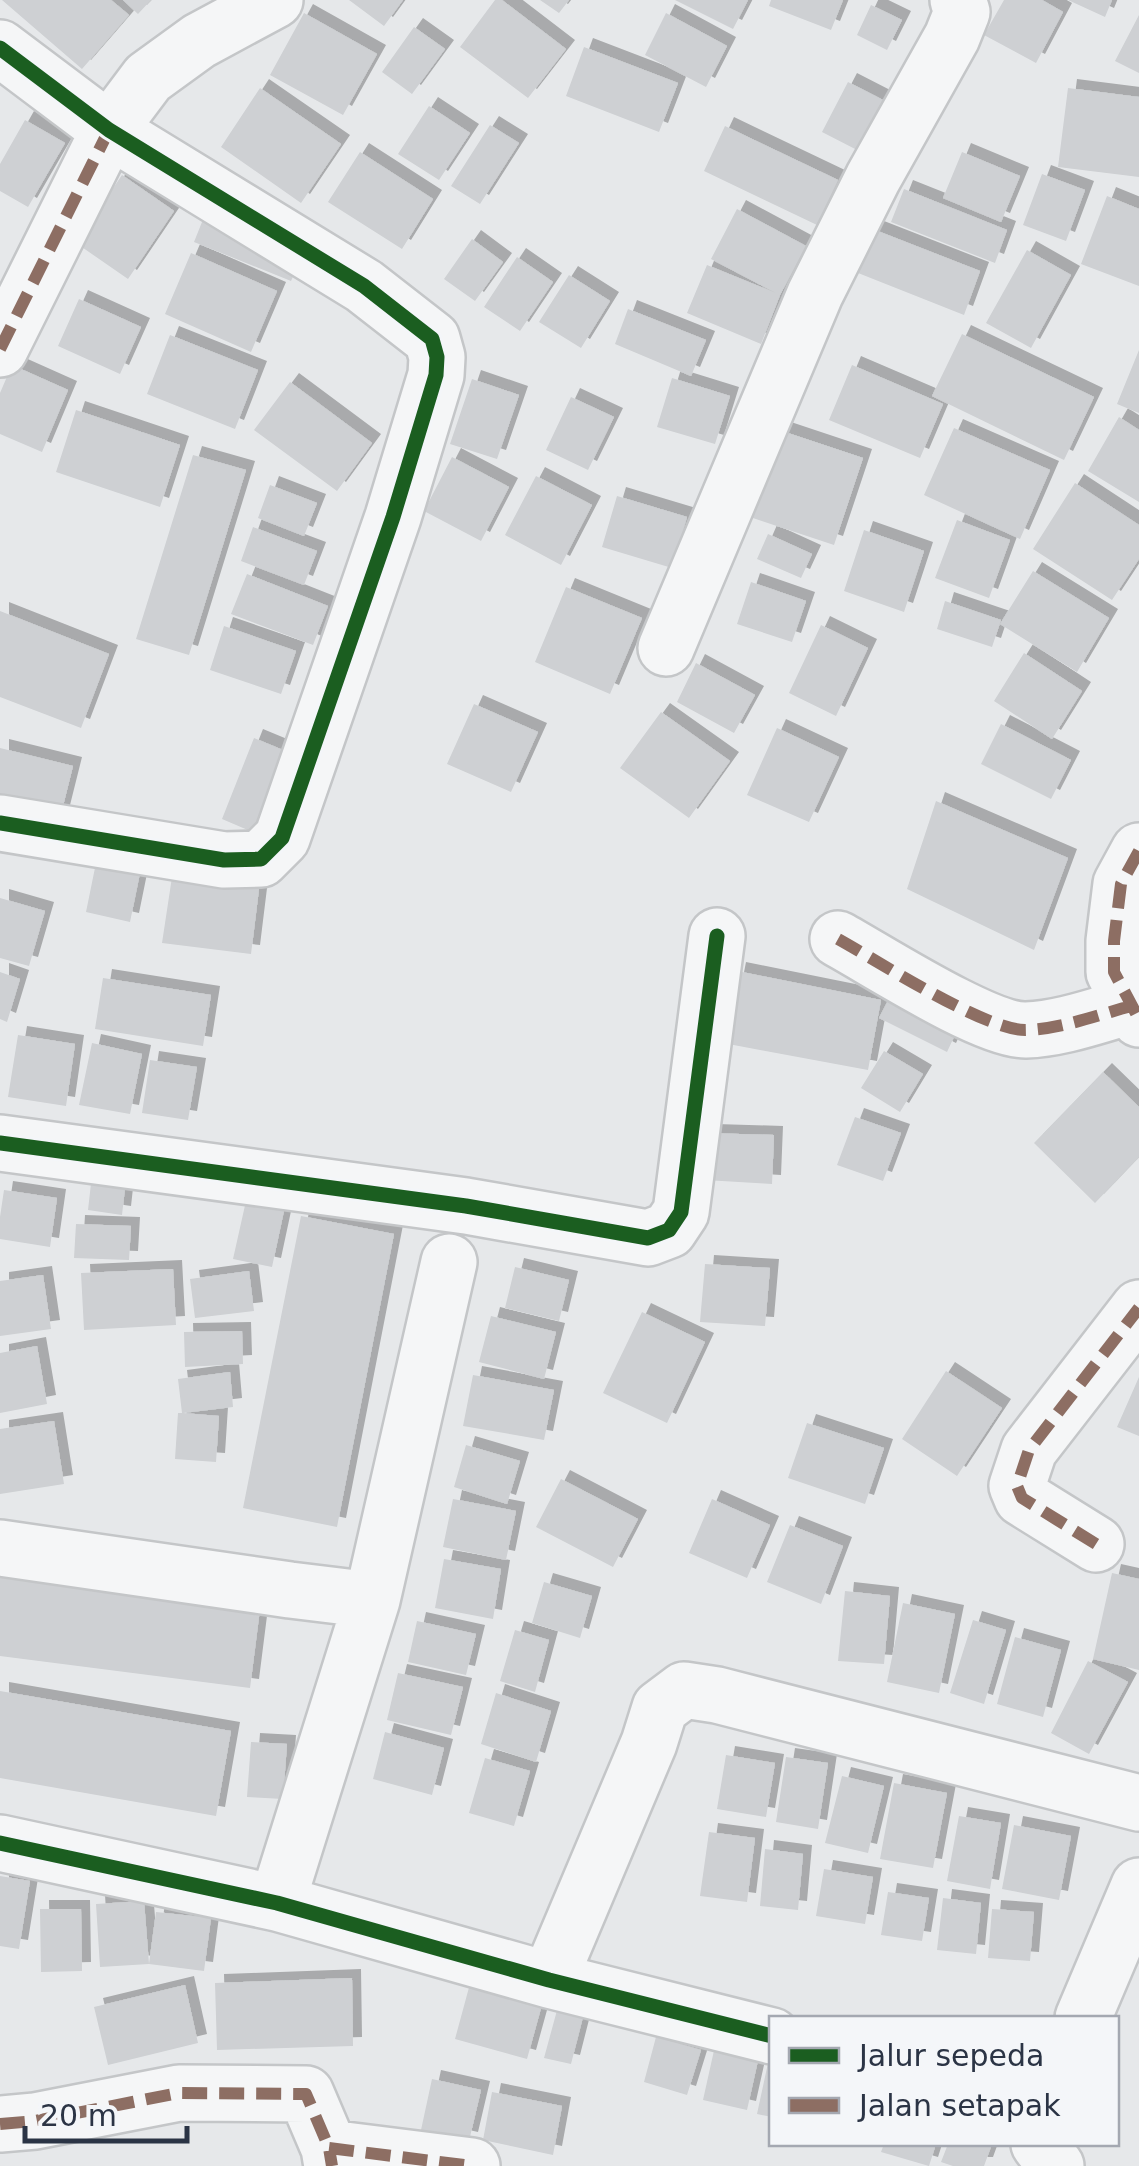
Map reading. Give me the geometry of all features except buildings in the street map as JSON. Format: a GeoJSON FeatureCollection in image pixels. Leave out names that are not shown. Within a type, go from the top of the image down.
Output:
{"type":"FeatureCollection","features":[{"type":"Feature","properties":{"kind":"street"},"geometry":{"type":"LineString","coordinates":[[0,349],[109,130],[148,78],[199,41],[274,0]]}},
{"type":"Feature","properties":{"kind":"street"},"geometry":{"type":"LineString","coordinates":[[666,648],[815,294],[873,178],[952,37],[962,12],[958,0]]}},
{"type":"Feature","properties":{"kind":"street"},"geometry":{"type":"LineString","coordinates":[[0,48],[109,130],[364,286],[432,340],[437,356],[436,376],[392,517],[282,838],[260,859],[224,860],[0,823]]}},
{"type":"Feature","properties":{"kind":"street"},"geometry":{"type":"LineString","coordinates":[[838,940],[962,1008],[1018,1030],[1135,1012],[1114,972],[1114,942],[1121,884],[1139,850]]}},
{"type":"Feature","properties":{"kind":"street"},"geometry":{"type":"LineString","coordinates":[[0,1143],[430,1200],[648,1238],[669,1230],[681,1212],[717,936]]}},
{"type":"Feature","properties":{"kind":"street"},"geometry":{"type":"LineString","coordinates":[[277,1903],[372,1600],[448,1262]]}},
{"type":"Feature","properties":{"kind":"street"},"geometry":{"type":"LineString","coordinates":[[1096,1544],[1022,1498],[1017,1486],[1029,1450],[1139,1308]]}},
{"type":"Feature","properties":{"kind":"street"},"geometry":{"type":"LineString","coordinates":[[0,1548],[372,1600]]}},
{"type":"Feature","properties":{"kind":"street"},"geometry":{"type":"LineString","coordinates":[[548,1980],[649,1743],[660,1708],[684,1690],[717,1695],[1139,1802]]}},
{"type":"Feature","properties":{"kind":"street"},"geometry":{"type":"LineString","coordinates":[[0,1843],[277,1903],[548,1980],[769,2035]]}},
{"type":"Feature","properties":{"kind":"street"},"geometry":{"type":"LineString","coordinates":[[1084,2016],[1139,1886]]}},
{"type":"Feature","properties":{"kind":"street"},"geometry":{"type":"LineString","coordinates":[[0,2124],[35,2121],[179,2093],[306,2094],[330,2157],[472,2166]]}},
{"type":"Feature","properties":{"kind":"street"},"geometry":{"type":"LineString","coordinates":[[1041,2146],[1056,2166]]}},
{"type":"Feature","properties":{"kind":"marked path"},"geometry":{"type":"LineString","coordinates":[[0,349],[109,130],[116,134]]}},
{"type":"Feature","properties":{"kind":"marked path"},"geometry":{"type":"LineString","coordinates":[[1139,851],[1121,884],[1114,941],[1114,972],[1139,1019]]}},
{"type":"Feature","properties":{"kind":"marked path"},"geometry":{"type":"LineString","coordinates":[[838,939],[959,1007],[1008,1027],[1053,1027],[1131,1006]]}},
{"type":"Feature","properties":{"kind":"marked path"},"geometry":{"type":"LineString","coordinates":[[1096,1544],[1022,1498],[1017,1486],[1029,1450],[1139,1308]]}},
{"type":"Feature","properties":{"kind":"marked path"},"geometry":{"type":"LineString","coordinates":[[0,2124],[35,2121],[179,2093],[306,2094],[329,2148],[332,2166]]}},
{"type":"Feature","properties":{"kind":"marked path"},"geometry":{"type":"LineString","coordinates":[[329,2148],[472,2166]]}},
{"type":"Feature","properties":{"kind":"cycle path"},"geometry":{"type":"LineString","coordinates":[[0,48],[109,130],[364,286],[432,339],[437,357],[436,375],[393,517],[282,838],[261,859],[224,860],[0,823]]}},
{"type":"Feature","properties":{"kind":"cycle path"},"geometry":{"type":"LineString","coordinates":[[0,1143],[466,1206],[648,1238],[669,1230],[681,1212],[717,936]]}},
{"type":"Feature","properties":{"kind":"cycle path"},"geometry":{"type":"LineString","coordinates":[[0,1843],[277,1903],[549,1980],[769,2035]]}}]}
